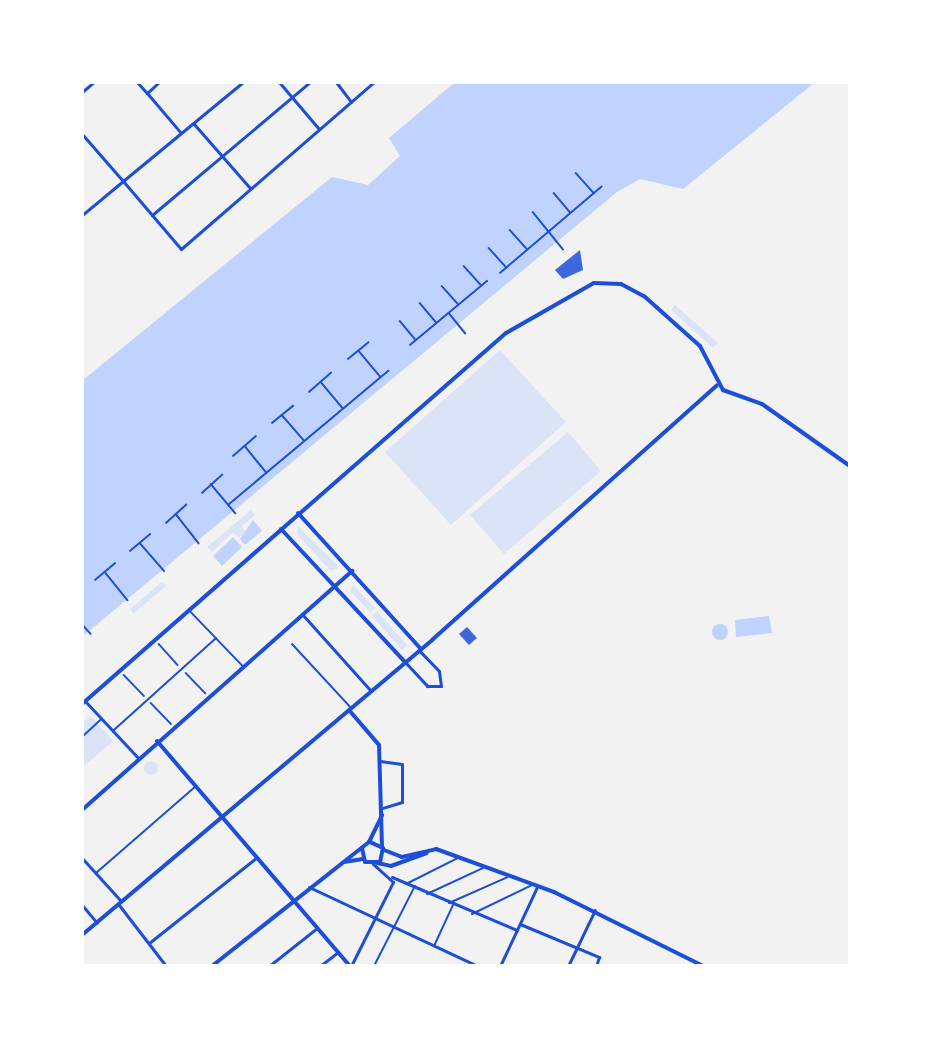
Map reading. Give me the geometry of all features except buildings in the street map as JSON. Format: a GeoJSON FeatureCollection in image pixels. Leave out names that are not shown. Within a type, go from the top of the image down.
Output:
{"type":"FeatureCollection","features":[{"type":"Feature","properties":{"kind":"street"},"geometry":{"type":"LineString","coordinates":[[82,92],[94,82]]}},
{"type":"Feature","properties":{"kind":"street"},"geometry":{"type":"LineString","coordinates":[[137,82],[181,133]]}},
{"type":"Feature","properties":{"kind":"street"},"geometry":{"type":"LineString","coordinates":[[147,93],[159,82]]}},
{"type":"Feature","properties":{"kind":"street"},"geometry":{"type":"LineString","coordinates":[[82,215],[243,82]]}},
{"type":"Feature","properties":{"kind":"street"},"geometry":{"type":"LineString","coordinates":[[279,82],[320,129]]}},
{"type":"Feature","properties":{"kind":"street"},"geometry":{"type":"LineString","coordinates":[[152,215],[310,82]]}},
{"type":"Feature","properties":{"kind":"street"},"geometry":{"type":"LineString","coordinates":[[336,82],[351,102]]}},
{"type":"Feature","properties":{"kind":"street"},"geometry":{"type":"LineString","coordinates":[[82,134],[182,249],[374,82]]}},
{"type":"Feature","properties":{"kind":"street"},"geometry":{"type":"LineString","coordinates":[[193,123],[250,188]]}},
{"type":"Feature","properties":{"kind":"street"},"geometry":{"type":"LineString","coordinates":[[139,759],[84,702],[506,333],[594,283],[621,284],[644,296],[700,346],[717,385],[762,404],[849,466]]}},
{"type":"Feature","properties":{"kind":"street"},"geometry":{"type":"LineString","coordinates":[[82,935],[405,662],[717,385]]}},
{"type":"Feature","properties":{"kind":"street"},"geometry":{"type":"LineString","coordinates":[[281,529],[427,686],[441,686],[439,671],[298,513]]}},
{"type":"Feature","properties":{"kind":"street"},"geometry":{"type":"LineString","coordinates":[[82,810],[242,665],[351,572]]}},
{"type":"Feature","properties":{"kind":"street"},"geometry":{"type":"LineString","coordinates":[[302,614],[371,691]]}},
{"type":"Feature","properties":{"kind":"street"},"geometry":{"type":"LineString","coordinates":[[292,644],[379,745],[383,848],[375,864]]}},
{"type":"Feature","properties":{"kind":"street"},"geometry":{"type":"LineString","coordinates":[[82,737],[102,719]]}},
{"type":"Feature","properties":{"kind":"street"},"geometry":{"type":"LineString","coordinates":[[157,741],[351,966],[392,877]]}},
{"type":"Feature","properties":{"kind":"street"},"geometry":{"type":"LineString","coordinates":[[381,761],[402,764],[402,802],[381,808]]}},
{"type":"Feature","properties":{"kind":"street"},"geometry":{"type":"LineString","coordinates":[[96,873],[195,787]]}},
{"type":"Feature","properties":{"kind":"street"},"geometry":{"type":"LineString","coordinates":[[212,966],[309,887],[369,842],[382,815]]}},
{"type":"Feature","properties":{"kind":"street"},"geometry":{"type":"LineString","coordinates":[[369,842],[402,857],[435,849],[595,910],[703,966]]}},
{"type":"Feature","properties":{"kind":"street"},"geometry":{"type":"LineString","coordinates":[[362,848],[363,859]]}},
{"type":"Feature","properties":{"kind":"street"},"geometry":{"type":"LineString","coordinates":[[375,864],[391,866],[435,849]]}},
{"type":"Feature","properties":{"kind":"street"},"geometry":{"type":"LineString","coordinates":[[82,858],[121,903],[166,966]]}},
{"type":"Feature","properties":{"kind":"street"},"geometry":{"type":"LineString","coordinates":[[149,943],[256,858]]}},
{"type":"Feature","properties":{"kind":"street"},"geometry":{"type":"LineString","coordinates":[[408,883],[458,858]]}},
{"type":"Feature","properties":{"kind":"street"},"geometry":{"type":"LineString","coordinates":[[343,863],[363,859],[375,864],[392,877],[415,886],[427,894],[472,914],[517,930]]}},
{"type":"Feature","properties":{"kind":"street"},"geometry":{"type":"LineString","coordinates":[[427,894],[483,868]]}},
{"type":"Feature","properties":{"kind":"street"},"geometry":{"type":"LineString","coordinates":[[434,946],[451,904],[508,877]]}},
{"type":"Feature","properties":{"kind":"street"},"geometry":{"type":"LineString","coordinates":[[374,966],[415,886]]}},
{"type":"Feature","properties":{"kind":"street"},"geometry":{"type":"LineString","coordinates":[[472,914],[534,886]]}},
{"type":"Feature","properties":{"kind":"street"},"geometry":{"type":"LineString","coordinates":[[500,966],[520,924],[534,886]]}},
{"type":"Feature","properties":{"kind":"street"},"geometry":{"type":"LineString","coordinates":[[309,887],[478,966]]}},
{"type":"Feature","properties":{"kind":"street"},"geometry":{"type":"LineString","coordinates":[[82,905],[98,923]]}},
{"type":"Feature","properties":{"kind":"street"},"geometry":{"type":"LineString","coordinates":[[568,966],[595,910]]}},
{"type":"Feature","properties":{"kind":"street"},"geometry":{"type":"LineString","coordinates":[[520,924],[599,957],[596,966]]}},
{"type":"Feature","properties":{"kind":"street"},"geometry":{"type":"LineString","coordinates":[[269,966],[317,928]]}},
{"type":"Feature","properties":{"kind":"street"},"geometry":{"type":"LineString","coordinates":[[320,966],[338,952]]}},
{"type":"Feature","properties":{"kind":"lane"},"geometry":{"type":"LineString","coordinates":[[189,610],[242,665]]}},
{"type":"Feature","properties":{"kind":"lane"},"geometry":{"type":"LineString","coordinates":[[113,731],[216,638]]}},
{"type":"Feature","properties":{"kind":"path"},"geometry":{"type":"LineString","coordinates":[[576,173],[594,193]]}},
{"type":"Feature","properties":{"kind":"path"},"geometry":{"type":"LineString","coordinates":[[500,273],[601,187]]}},
{"type":"Feature","properties":{"kind":"path"},"geometry":{"type":"LineString","coordinates":[[554,193],[571,213]]}},
{"type":"Feature","properties":{"kind":"path"},"geometry":{"type":"LineString","coordinates":[[533,212],[563,249]]}},
{"type":"Feature","properties":{"kind":"path"},"geometry":{"type":"LineString","coordinates":[[510,230],[528,250]]}},
{"type":"Feature","properties":{"kind":"path"},"geometry":{"type":"LineString","coordinates":[[489,248],[506,268]]}},
{"type":"Feature","properties":{"kind":"path"},"geometry":{"type":"LineString","coordinates":[[464,266],[481,286]]}},
{"type":"Feature","properties":{"kind":"path"},"geometry":{"type":"LineString","coordinates":[[410,345],[487,281]]}},
{"type":"Feature","properties":{"kind":"path"},"geometry":{"type":"LineString","coordinates":[[442,286],[459,304]]}},
{"type":"Feature","properties":{"kind":"path"},"geometry":{"type":"LineString","coordinates":[[420,303],[436,323]]}},
{"type":"Feature","properties":{"kind":"path"},"geometry":{"type":"LineString","coordinates":[[448,313],[465,333]]}},
{"type":"Feature","properties":{"kind":"path"},"geometry":{"type":"LineString","coordinates":[[399,321],[416,340]]}},
{"type":"Feature","properties":{"kind":"path"},"geometry":{"type":"LineString","coordinates":[[348,359],[368,343]]}},
{"type":"Feature","properties":{"kind":"path"},"geometry":{"type":"LineString","coordinates":[[359,351],[381,377]]}},
{"type":"Feature","properties":{"kind":"path"},"geometry":{"type":"LineString","coordinates":[[228,505],[388,371]]}},
{"type":"Feature","properties":{"kind":"path"},"geometry":{"type":"LineString","coordinates":[[309,392],[331,373]]}},
{"type":"Feature","properties":{"kind":"path"},"geometry":{"type":"LineString","coordinates":[[321,382],[343,409]]}},
{"type":"Feature","properties":{"kind":"path"},"geometry":{"type":"LineString","coordinates":[[272,423],[293,406]]}},
{"type":"Feature","properties":{"kind":"path"},"geometry":{"type":"LineString","coordinates":[[282,415],[305,441]]}},
{"type":"Feature","properties":{"kind":"path"},"geometry":{"type":"LineString","coordinates":[[233,456],[256,436]]}},
{"type":"Feature","properties":{"kind":"path"},"geometry":{"type":"LineString","coordinates":[[245,446],[266,473]]}},
{"type":"Feature","properties":{"kind":"path"},"geometry":{"type":"LineString","coordinates":[[202,493],[222,476]]}},
{"type":"Feature","properties":{"kind":"path"},"geometry":{"type":"LineString","coordinates":[[211,484],[235,513]]}},
{"type":"Feature","properties":{"kind":"path"},"geometry":{"type":"LineString","coordinates":[[166,523],[186,505]]}},
{"type":"Feature","properties":{"kind":"path"},"geometry":{"type":"LineString","coordinates":[[176,514],[200,543]]}},
{"type":"Feature","properties":{"kind":"path"},"geometry":{"type":"LineString","coordinates":[[130,551],[150,534]]}},
{"type":"Feature","properties":{"kind":"path"},"geometry":{"type":"LineString","coordinates":[[140,543],[164,571]]}},
{"type":"Feature","properties":{"kind":"path"},"geometry":{"type":"LineString","coordinates":[[95,580],[115,563]]}},
{"type":"Feature","properties":{"kind":"path"},"geometry":{"type":"LineString","coordinates":[[105,572],[128,600]]}},
{"type":"Feature","properties":{"kind":"path"},"geometry":{"type":"LineString","coordinates":[[82,624],[91,634]]}},
{"type":"Feature","properties":{"kind":"shaded area"},"geometry":{"type":"Polygon","coordinates":[[[675,305],[718,343],[713,348],[671,310],[675,305]]]}},
{"type":"Feature","properties":{"kind":"shaded area"},"geometry":{"type":"Polygon","coordinates":[[[500,350],[566,422],[451,525],[385,452],[500,350]]]}},
{"type":"Feature","properties":{"kind":"shaded area"},"geometry":{"type":"Polygon","coordinates":[[[568,432],[601,471],[504,554],[470,515],[568,432]]]}},
{"type":"Feature","properties":{"kind":"shaded area"},"geometry":{"type":"Polygon","coordinates":[[[251,510],[255,515],[242,526],[245,532],[239,538],[233,532],[212,552],[207,547],[251,510]]]}},
{"type":"Feature","properties":{"kind":"shaded area"},"geometry":{"type":"Polygon","coordinates":[[[298,526],[337,565],[337,569],[330,570],[297,534],[298,526]]]}},
{"type":"Feature","properties":{"kind":"shaded area"},"geometry":{"type":"Polygon","coordinates":[[[162,582],[166,586],[133,614],[130,609],[162,582]]]}},
{"type":"Feature","properties":{"kind":"shaded area"},"geometry":{"type":"Polygon","coordinates":[[[353,585],[375,608],[370,612],[350,591],[353,585]]]}},
{"type":"Feature","properties":{"kind":"shaded area"},"geometry":{"type":"Polygon","coordinates":[[[377,611],[407,645],[402,650],[372,616],[377,611]]]}},
{"type":"Feature","properties":{"kind":"shaded area"},"geometry":{"type":"Polygon","coordinates":[[[91,716],[113,741],[83,767],[82,723],[91,716]]]}},
{"type":"Feature","properties":{"kind":"shaded area"},"geometry":{"type":"Polygon","coordinates":[[[151,761],[156,763],[158,768],[156,773],[151,775],[146,773],[144,768],[146,763],[151,761]]]}},
{"type":"Feature","properties":{"kind":"water"},"geometry":{"type":"Polygon","coordinates":[[[454,83],[814,83],[683,189],[640,179],[617,192],[83,636],[83,380],[332,177],[368,185],[400,156],[389,138],[454,83]]]}},
{"type":"Feature","properties":{"kind":"water"},"geometry":{"type":"Polygon","coordinates":[[[253,520],[262,531],[245,545],[240,539],[253,520]]]}},
{"type":"Feature","properties":{"kind":"water"},"geometry":{"type":"Polygon","coordinates":[[[233,537],[242,547],[222,566],[213,556],[233,537]]]}},
{"type":"Feature","properties":{"kind":"water"},"geometry":{"type":"Polygon","coordinates":[[[769,616],[772,633],[736,637],[735,620],[769,616]]]}},
{"type":"Feature","properties":{"kind":"water"},"geometry":{"type":"Polygon","coordinates":[[[720,624],[728,632],[720,640],[712,632],[720,624]]]}}]}
